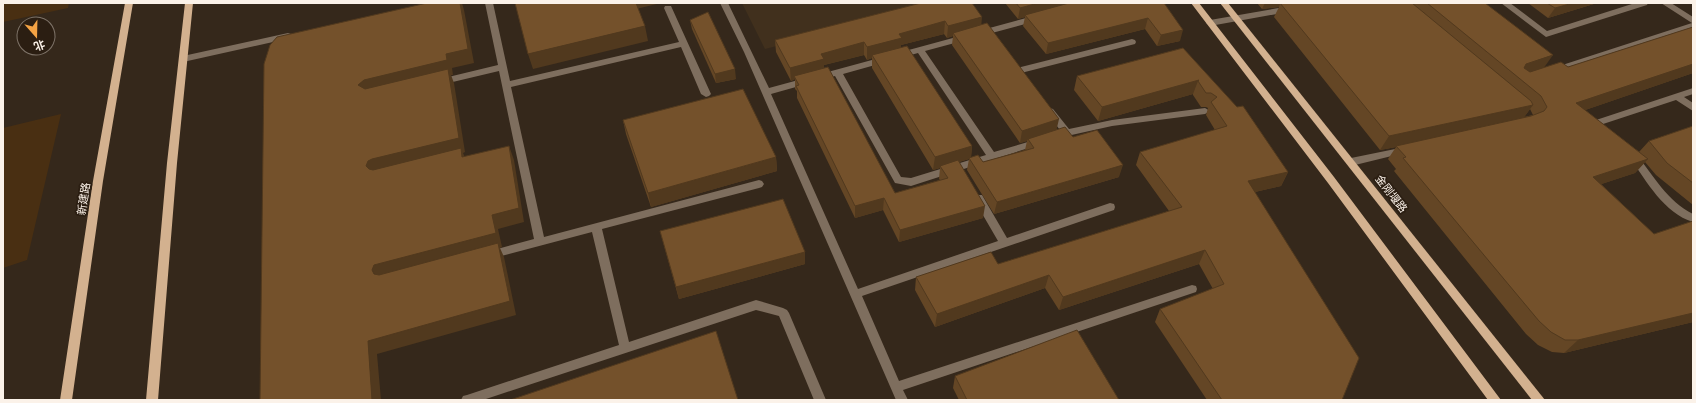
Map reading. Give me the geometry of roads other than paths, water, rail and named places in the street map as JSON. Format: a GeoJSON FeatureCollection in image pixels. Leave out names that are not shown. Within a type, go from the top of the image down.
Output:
{"type":"FeatureCollection","features":[{"type":"Feature","properties":{"kind":"main road","name":"新建路"},"geometry":{"type":"LineString","coordinates":[[66,400],[98,181],[129,3]]}},
{"type":"Feature","properties":{"kind":"main road"},"geometry":{"type":"LineString","coordinates":[[152,400],[172,162],[188,3]]}},
{"type":"Feature","properties":{"kind":"main road"},"geometry":{"type":"LineString","coordinates":[[1195,3],[1331,180],[1495,400]]}},
{"type":"Feature","properties":{"kind":"main road","name":"金刚堰路"},"geometry":{"type":"LineString","coordinates":[[1224,3],[1539,400]]}},
{"type":"Feature","properties":{"kind":"street"},"geometry":{"type":"LineString","coordinates":[[489,3],[506,84],[515,145],[540,241]]}},
{"type":"Feature","properties":{"kind":"street"},"geometry":{"type":"LineString","coordinates":[[724,3],[766,92],[902,400]]}},
{"type":"Feature","properties":{"kind":"street"},"geometry":{"type":"LineString","coordinates":[[1505,3],[1546,34],[1644,3]]}},
{"type":"Feature","properties":{"kind":"street"},"geometry":{"type":"LineString","coordinates":[[1665,3],[1693,22]]}},
{"type":"Feature","properties":{"kind":"street"},"geometry":{"type":"LineString","coordinates":[[668,8],[706,94]]}},
{"type":"Feature","properties":{"kind":"street"},"geometry":{"type":"LineString","coordinates":[[1210,22],[1301,8]]}},
{"type":"Feature","properties":{"kind":"street"},"geometry":{"type":"LineString","coordinates":[[766,92],[920,50],[994,33],[1045,16]]}},
{"type":"Feature","properties":{"kind":"street"},"geometry":{"type":"LineString","coordinates":[[1550,72],[1693,26]]}},
{"type":"Feature","properties":{"kind":"street"},"geometry":{"type":"LineString","coordinates":[[183,59],[297,34]]}},
{"type":"Feature","properties":{"kind":"street"},"geometry":{"type":"LineString","coordinates":[[506,84],[684,42]]}},
{"type":"Feature","properties":{"kind":"street"},"geometry":{"type":"LineString","coordinates":[[1021,70],[1132,42]]}},
{"type":"Feature","properties":{"kind":"street"},"geometry":{"type":"LineString","coordinates":[[920,50],[992,156]]}},
{"type":"Feature","properties":{"kind":"street"},"geometry":{"type":"LineString","coordinates":[[434,84],[502,67]]}},
{"type":"Feature","properties":{"kind":"street"},"geometry":{"type":"LineString","coordinates":[[837,72],[898,180],[911,182],[961,170],[992,156],[1044,140]]}},
{"type":"Feature","properties":{"kind":"street"},"geometry":{"type":"LineString","coordinates":[[1605,134],[1593,124],[1693,91]]}},
{"type":"Feature","properties":{"kind":"street"},"geometry":{"type":"LineString","coordinates":[[1677,96],[1693,108]]}},
{"type":"Feature","properties":{"kind":"street"},"geometry":{"type":"LineString","coordinates":[[1044,102],[1063,134],[1112,123],[1205,111]]}},
{"type":"Feature","properties":{"kind":"street"},"geometry":{"type":"LineString","coordinates":[[1623,148],[1635,157],[1665,198],[1680,212],[1693,218]]}},
{"type":"Feature","properties":{"kind":"street"},"geometry":{"type":"LineString","coordinates":[[1350,162],[1412,149]]}},
{"type":"Feature","properties":{"kind":"street"},"geometry":{"type":"LineString","coordinates":[[479,258],[759,184]]}},
{"type":"Feature","properties":{"kind":"street"},"geometry":{"type":"LineString","coordinates":[[975,192],[1005,243]]}},
{"type":"Feature","properties":{"kind":"street"},"geometry":{"type":"LineString","coordinates":[[855,294],[1110,207]]}},
{"type":"Feature","properties":{"kind":"street"},"geometry":{"type":"LineString","coordinates":[[596,227],[625,348]]}},
{"type":"Feature","properties":{"kind":"street"},"geometry":{"type":"LineString","coordinates":[[896,387],[1192,288]]}},
{"type":"Feature","properties":{"kind":"street"},"geometry":{"type":"LineString","coordinates":[[467,400],[756,305],[783,313],[820,400]]}}]}
